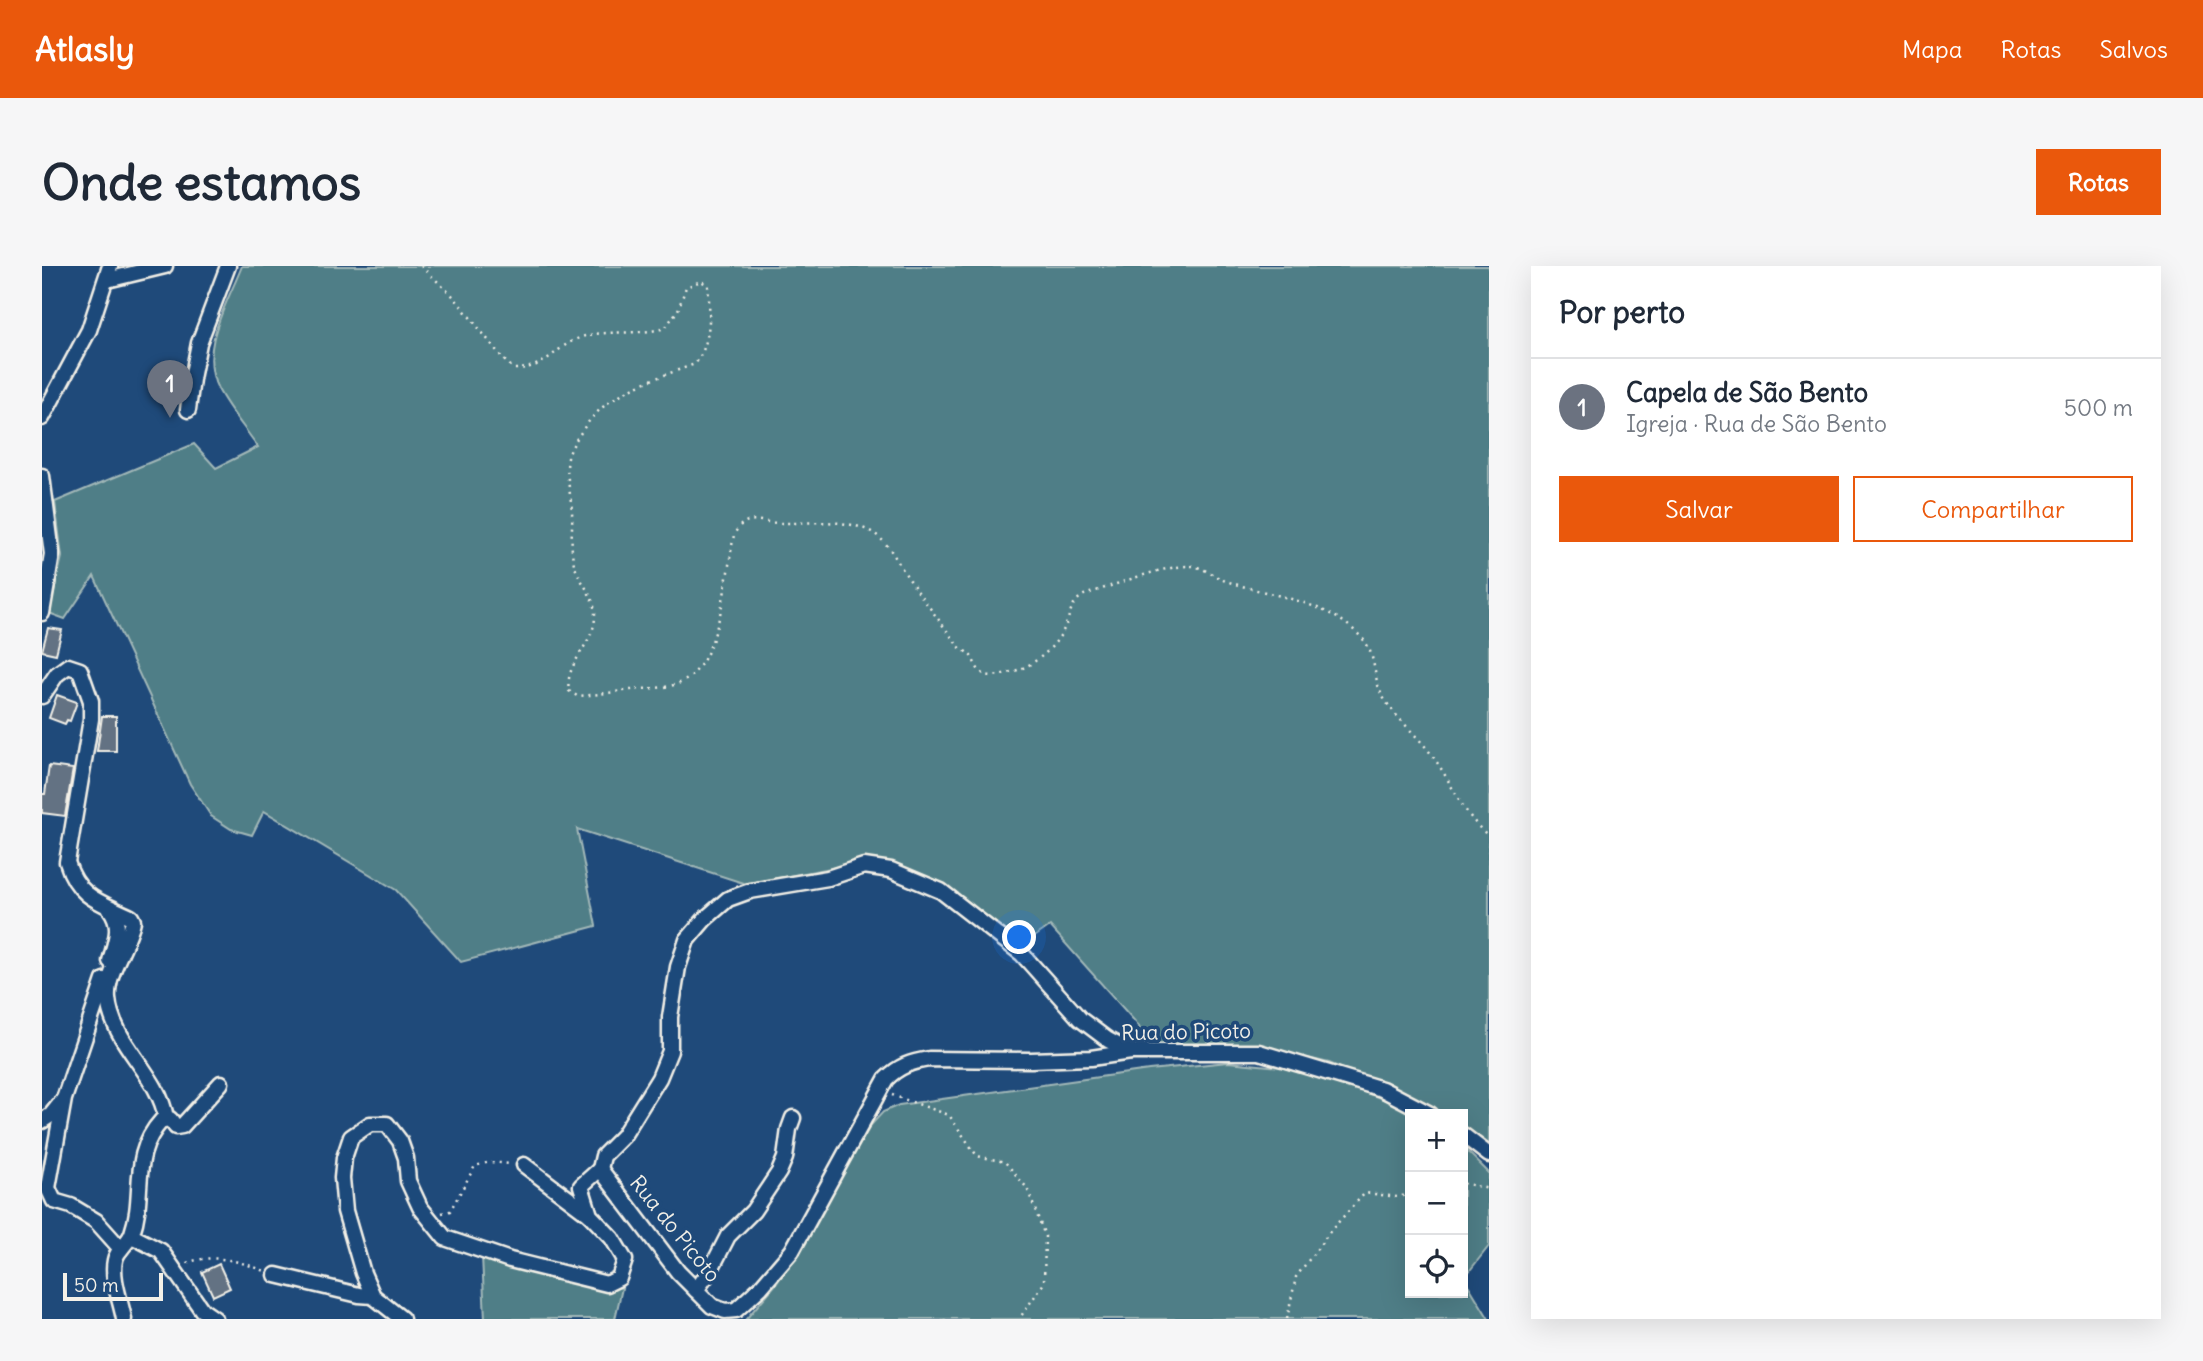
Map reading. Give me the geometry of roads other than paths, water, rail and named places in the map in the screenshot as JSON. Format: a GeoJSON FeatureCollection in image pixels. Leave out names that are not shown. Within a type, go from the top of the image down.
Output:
{"type":"FeatureCollection","features":[{"type":"Feature","properties":{"kind":"street"},"geometry":{"type":"LineString","coordinates":[[42,418],[89,330],[108,273],[165,266]]}},
{"type":"Feature","properties":{"kind":"street"},"geometry":{"type":"LineString","coordinates":[[188,410],[199,343],[228,266]]}},
{"type":"Feature","properties":{"kind":"street"},"geometry":{"type":"LineString","coordinates":[[42,476],[52,554],[42,613]]}},
{"type":"Feature","properties":{"kind":"street"},"geometry":{"type":"LineString","coordinates":[[43,690],[68,666],[80,670],[91,701],[82,783],[67,862],[81,891],[110,909],[131,917],[133,921],[108,997],[116,1025],[157,1091],[166,1118]]}},
{"type":"Feature","properties":{"kind":"street"},"geometry":{"type":"LineString","coordinates":[[600,1169],[603,1156],[623,1136],[659,1078],[670,1051],[670,1017],[678,967],[687,940],[705,919],[728,899],[750,891],[828,878],[864,866],[891,870],[941,891],[1022,954],[1080,1019],[1108,1040],[1131,1052]]}},
{"type":"Feature","properties":{"kind":"street"},"geometry":{"type":"LineString","coordinates":[[110,909],[117,918],[117,936],[81,1054],[64,1099],[48,1188],[54,1201],[71,1206],[96,1221],[121,1249]]}},
{"type":"Feature","properties":{"kind":"street","name":"Rua do Picoto"},"geometry":{"type":"LineString","coordinates":[[590,1214],[581,1186],[600,1169],[678,1272],[712,1306],[725,1311],[736,1310],[761,1287],[792,1251],[879,1091],[894,1071],[915,1061],[1091,1058],[1131,1052],[1259,1052],[1382,1089],[1420,1109]]}},
{"type":"Feature","properties":{"kind":"street"},"geometry":{"type":"LineString","coordinates":[[166,1118],[176,1127],[182,1126],[221,1083]]}},
{"type":"Feature","properties":{"kind":"street"},"geometry":{"type":"LineString","coordinates":[[42,1121],[51,1115],[64,1099]]}},
{"type":"Feature","properties":{"kind":"street"},"geometry":{"type":"LineString","coordinates":[[124,1319],[115,1260],[132,1236],[137,1212],[139,1164],[159,1124],[166,1118]]}},
{"type":"Feature","properties":{"kind":"street"},"geometry":{"type":"LineString","coordinates":[[696,1290],[728,1236],[753,1211],[779,1171],[785,1158],[785,1144],[793,1118]]}},
{"type":"Feature","properties":{"kind":"street"},"geometry":{"type":"LineString","coordinates":[[402,1319],[373,1296],[363,1273],[345,1211],[342,1178],[344,1158],[351,1137],[370,1124],[387,1124],[400,1141],[406,1158],[408,1181],[424,1211],[445,1238],[510,1260],[607,1284],[619,1278],[625,1261],[612,1238],[590,1214],[524,1165]]}},
{"type":"Feature","properties":{"kind":"street"},"geometry":{"type":"LineString","coordinates":[[1468,1139],[1489,1155]]}},
{"type":"Feature","properties":{"kind":"street"},"geometry":{"type":"LineString","coordinates":[[132,1236],[160,1251],[202,1310],[215,1319]]}},
{"type":"Feature","properties":{"kind":"street"},"geometry":{"type":"LineString","coordinates":[[276,1275],[373,1296]]}},
{"type":"Feature","properties":{"kind":"place","name":"Capela de São Bento"},"geometry":{"type":"Point","coordinates":[170,418]}}]}
